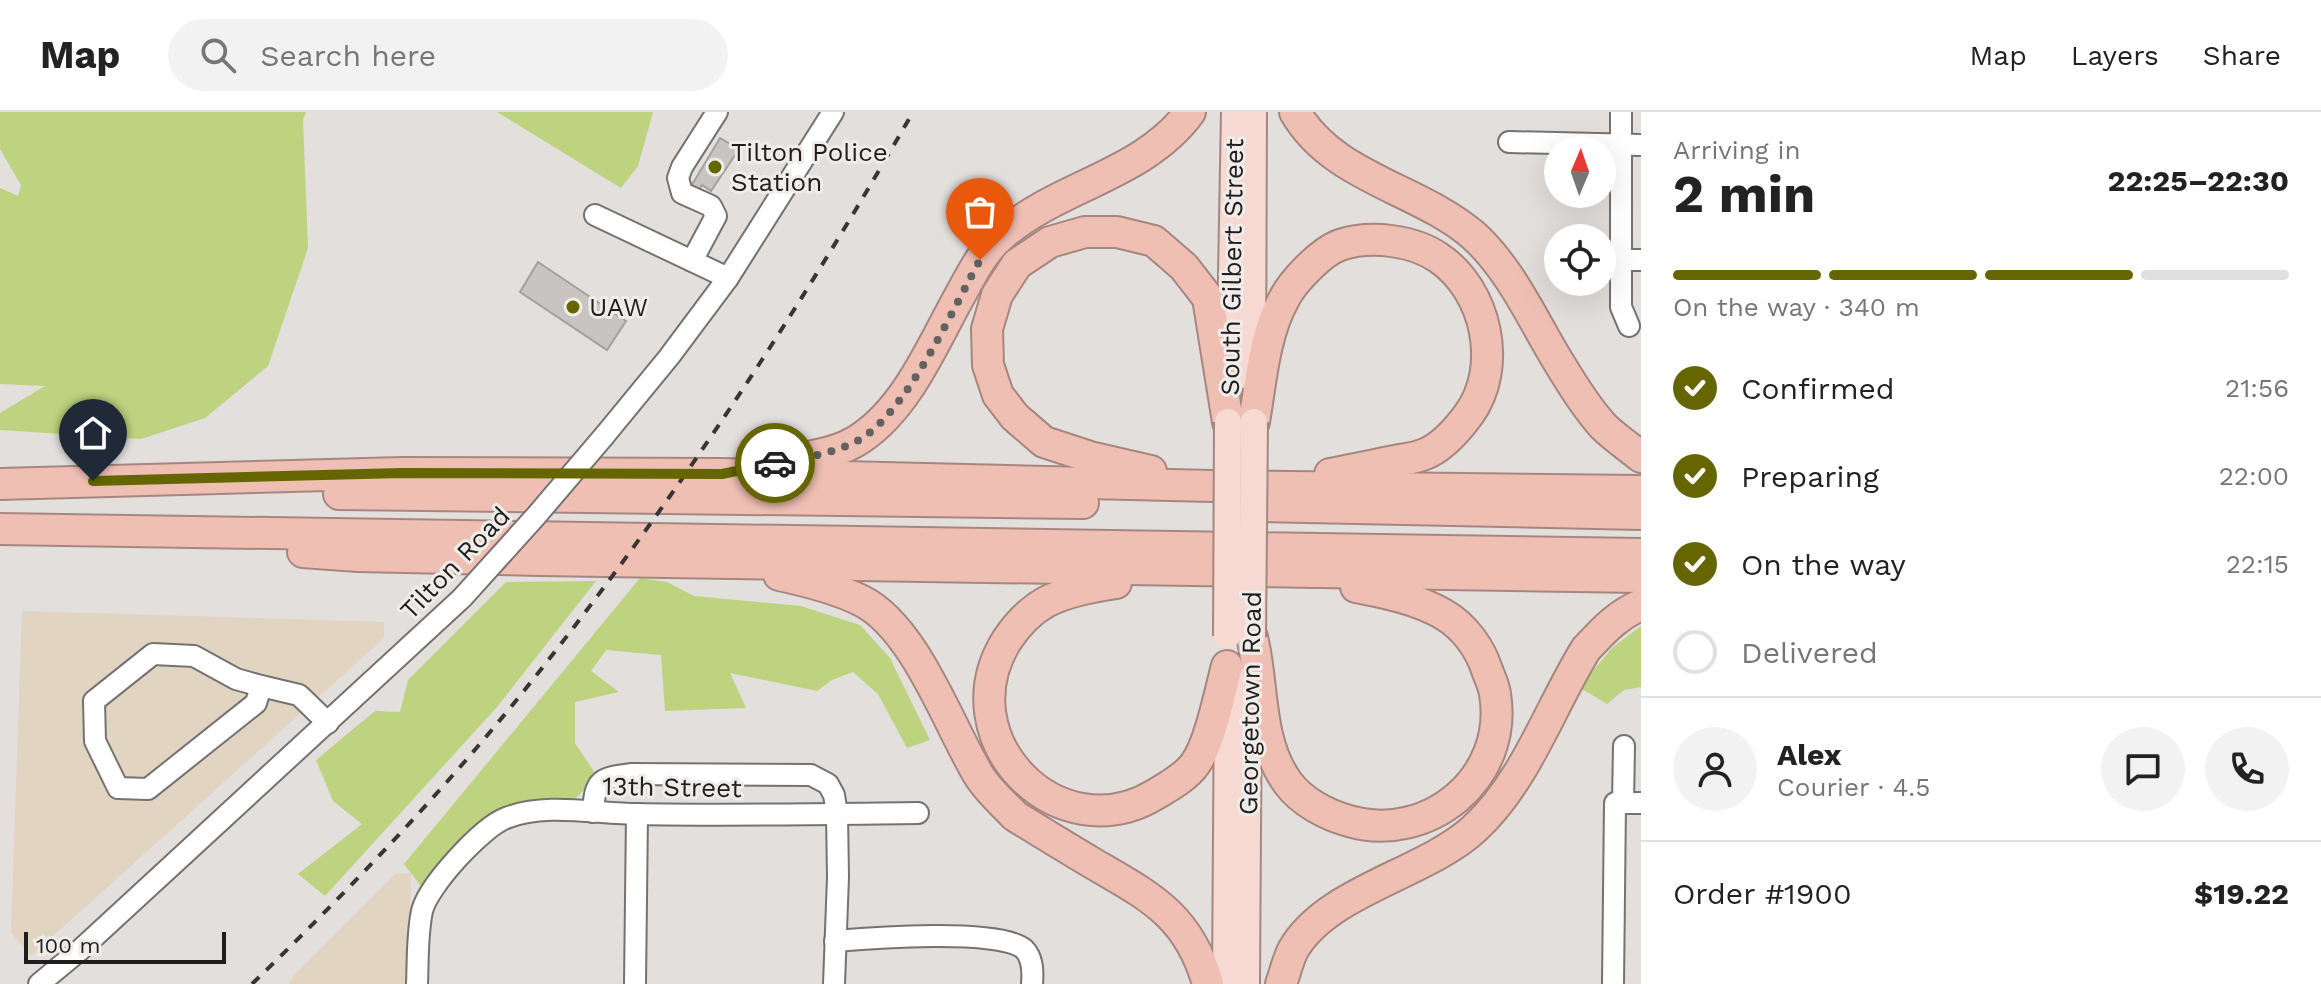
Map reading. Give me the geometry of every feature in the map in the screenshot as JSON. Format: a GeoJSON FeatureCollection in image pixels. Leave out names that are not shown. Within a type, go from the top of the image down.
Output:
{"type":"FeatureCollection","features":[{"type":"Feature","properties":{"kind":"highway"},"geometry":{"type":"LineString","coordinates":[[722,474],[829,453],[861,439],[890,412],[914,377],[980,260],[1002,234],[1039,209],[1162,143],[1190,112]]}},
{"type":"Feature","properties":{"kind":"highway"},"geometry":{"type":"LineString","coordinates":[[1295,112],[1302,124],[1338,158],[1471,234],[1509,279],[1586,404],[1604,427],[1641,457]]}},
{"type":"Feature","properties":{"kind":"highway"},"geometry":{"type":"LineString","coordinates":[[1212,486],[1090,457],[1044,442],[1015,417],[998,395],[988,365],[987,329],[997,295],[1017,264],[1050,242],[1085,232],[1117,232],[1154,241],[1184,267],[1208,298],[1241,422]]}},
{"type":"Feature","properties":{"kind":"highway"},"geometry":{"type":"LineString","coordinates":[[1241,422],[1284,298],[1308,267],[1339,246],[1374,240],[1412,244],[1440,258],[1468,286],[1484,323],[1489,363],[1477,402],[1457,430],[1426,454],[1275,486]]}},
{"type":"Feature","properties":{"kind":"highway"},"geometry":{"type":"LineString","coordinates":[[0,486],[402,473],[722,474],[1212,486],[1641,491]]}},
{"type":"Feature","properties":{"kind":"highway"},"geometry":{"type":"LineString","coordinates":[[0,486],[1641,514]]}},
{"type":"Feature","properties":{"kind":"highway"},"geometry":{"type":"LineString","coordinates":[[0,529],[1641,554]]}},
{"type":"Feature","properties":{"kind":"highway"},"geometry":{"type":"LineString","coordinates":[[80,530],[181,542],[358,556],[1180,572],[1641,577]]}},
{"type":"Feature","properties":{"kind":"highway"},"geometry":{"type":"LineString","coordinates":[[695,561],[814,582],[864,602],[883,617],[915,657],[980,777],[999,799],[1015,816],[1158,903],[1182,929],[1200,957],[1208,984]]}},
{"type":"Feature","properties":{"kind":"highway"},"geometry":{"type":"LineString","coordinates":[[1180,572],[1082,589],[1045,603],[1016,626],[997,657],[989,687],[990,722],[1001,751],[1021,778],[1067,805],[1077,809],[1107,811],[1137,806],[1179,779],[1195,764],[1213,720],[1227,666]]}},
{"type":"Feature","properties":{"kind":"highway"},"geometry":{"type":"LineString","coordinates":[[1239,636],[1259,666],[1262,716],[1270,749],[1288,784],[1327,815],[1367,827],[1407,824],[1434,814],[1457,800],[1480,771],[1493,738],[1495,693],[1483,658],[1466,633],[1445,615],[1416,602],[1288,573]]}},
{"type":"Feature","properties":{"kind":"highway"},"geometry":{"type":"LineString","coordinates":[[1281,984],[1293,949],[1332,910],[1440,853],[1472,831],[1491,811],[1516,778],[1586,649],[1604,629],[1641,605]]}},
{"type":"Feature","properties":{"kind":"main road","name":"South Gilbert Street"},"geometry":{"type":"LineString","coordinates":[[1235,112],[1241,422]]}},
{"type":"Feature","properties":{"kind":"main road","name":"South Gilbert Street"},"geometry":{"type":"LineString","coordinates":[[1241,422],[1252,365],[1253,112]]}},
{"type":"Feature","properties":{"kind":"main road","name":"Georgetown Road"},"geometry":{"type":"LineString","coordinates":[[1241,422],[1239,636],[1249,671],[1246,984]]}},
{"type":"Feature","properties":{"kind":"main road","name":"Georgetown Road"},"geometry":{"type":"LineString","coordinates":[[1226,984],[1227,666],[1239,636]]}},
{"type":"Feature","properties":{"kind":"street"},"geometry":{"type":"LineString","coordinates":[[692,261],[716,216],[711,206],[682,193],[678,178],[717,112]]}},
{"type":"Feature","properties":{"kind":"street","name":"Tilton Road"},"geometry":{"type":"LineString","coordinates":[[39,984],[462,598],[536,516],[669,357],[728,278],[833,112]]}},
{"type":"Feature","properties":{"kind":"street"},"geometry":{"type":"LineString","coordinates":[[1621,112],[1631,145],[1621,260],[1621,307],[1629,326]]}},
{"type":"Feature","properties":{"kind":"street"},"geometry":{"type":"LineString","coordinates":[[1509,142],[1631,145]]}},
{"type":"Feature","properties":{"kind":"street"},"geometry":{"type":"LineString","coordinates":[[595,215],[728,278]]}},
{"type":"Feature","properties":{"kind":"street"},"geometry":{"type":"LineString","coordinates":[[261,686],[256,703],[148,789],[118,788],[95,741],[94,701],[153,654],[194,656],[236,679],[299,695],[328,723]]}},
{"type":"Feature","properties":{"kind":"street"},"geometry":{"type":"LineString","coordinates":[[1613,984],[1626,803],[1624,746]]}},
{"type":"Feature","properties":{"kind":"street"},"geometry":{"type":"LineString","coordinates":[[593,812],[595,789],[601,780],[632,774],[811,775],[828,784],[834,795],[837,814],[834,984]]}},
{"type":"Feature","properties":{"kind":"street","name":"13th Street"},"geometry":{"type":"LineString","coordinates":[[417,984],[423,909],[431,893],[464,851],[489,827],[506,818],[543,810],[637,814],[918,813]]}},
{"type":"Feature","properties":{"kind":"street"},"geometry":{"type":"LineString","coordinates":[[635,984],[637,814]]}},
{"type":"Feature","properties":{"kind":"street"},"geometry":{"type":"LineString","coordinates":[[835,941],[898,935],[993,939],[1022,947],[1030,957],[1032,984]]}},
{"type":"Feature","properties":{"kind":"shaded area"},"geometry":{"type":"Polygon","coordinates":[[[22,611],[384,622],[384,638],[31,956],[11,932],[22,611]]]}},
{"type":"Feature","properties":{"kind":"shaded area"},"geometry":{"type":"Polygon","coordinates":[[[411,873],[408,984],[289,984],[296,973],[395,874],[411,873]]]}},
{"type":"Feature","properties":{"kind":"green space"},"geometry":{"type":"Polygon","coordinates":[[[0,112],[306,112],[303,120],[308,248],[268,366],[205,418],[141,439],[0,430],[0,413],[45,386],[0,384],[0,188],[18,196],[21,185],[0,149],[0,112]]]}},
{"type":"Feature","properties":{"kind":"green space"},"geometry":{"type":"Polygon","coordinates":[[[497,112],[653,112],[638,166],[621,188],[497,112]]]}},
{"type":"Feature","properties":{"kind":"green space"},"geometry":{"type":"Polygon","coordinates":[[[640,578],[667,582],[694,596],[801,606],[860,625],[890,658],[930,740],[907,748],[878,694],[853,672],[832,680],[817,691],[730,673],[746,708],[665,711],[661,655],[606,650],[591,671],[619,692],[575,702],[575,743],[597,776],[575,799],[518,804],[489,816],[467,834],[424,890],[404,864],[640,578]]]}},
{"type":"Feature","properties":{"kind":"green space"},"geometry":{"type":"Polygon","coordinates":[[[596,581],[497,707],[325,896],[298,874],[362,824],[333,801],[316,760],[375,711],[400,712],[408,680],[506,582],[596,581]]]}},
{"type":"Feature","properties":{"kind":"green space"},"geometry":{"type":"Polygon","coordinates":[[[1641,626],[1641,687],[1624,690],[1607,704],[1579,687],[1613,647],[1641,626]]]}},
{"type":"Feature","properties":{"kind":"building","name":"Tilton Police Station"},"geometry":{"type":"Polygon","coordinates":[[[720,138],[739,149],[711,191],[702,185],[698,192],[690,188],[720,138]]]}},
{"type":"Feature","properties":{"kind":"building","name":"UAW"},"geometry":{"type":"Polygon","coordinates":[[[538,262],[626,321],[607,350],[520,292],[538,262]]]}},
{"type":"Feature","properties":{"kind":"railway"},"geometry":{"type":"LineString","coordinates":[[252,984],[426,805],[523,692],[577,623],[729,410],[824,262],[913,112]]}},
{"type":"Feature","properties":{"kind":"way so far"},"geometry":{"type":"LineString","coordinates":[[775,463],[829,453],[861,439],[890,412],[914,377],[980,260]]}},
{"type":"Feature","properties":{"kind":"place","name":"Tilton Police Station"},"geometry":{"type":"Point","coordinates":[715,167]}},
{"type":"Feature","properties":{"kind":"place","name":"UAW"},"geometry":{"type":"Point","coordinates":[573,307]}},
{"type":"Feature","properties":{"kind":"route"},"geometry":{"type":"LineString","coordinates":[[93,481],[402,473],[722,474],[775,463]]}}]}
